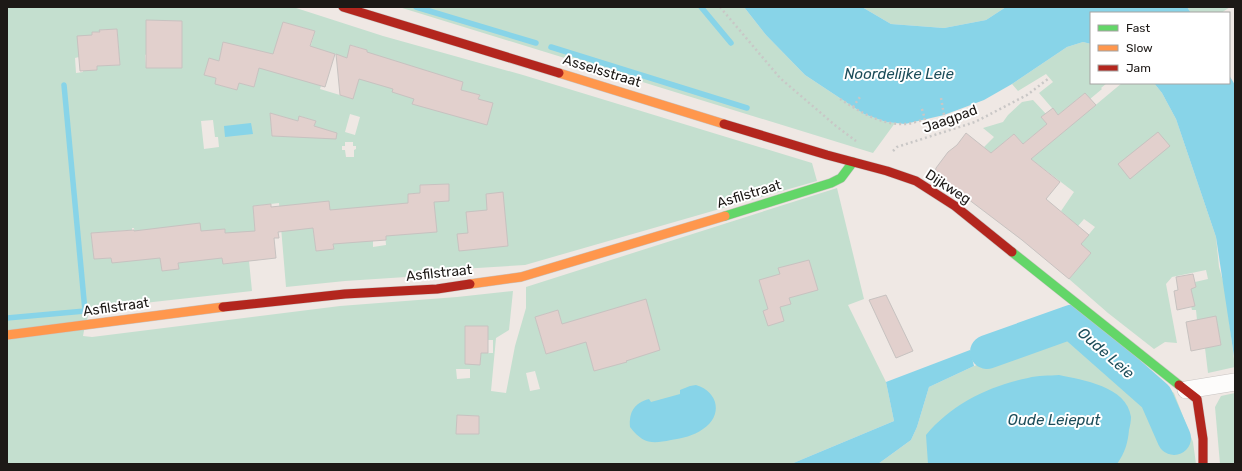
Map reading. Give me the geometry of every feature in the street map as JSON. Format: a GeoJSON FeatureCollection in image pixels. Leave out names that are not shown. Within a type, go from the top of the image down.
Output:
{"type":"FeatureCollection","features":[{"type":"Feature","properties":{"kind":"street","name":"Asselsstraat"},"geometry":{"type":"LineString","coordinates":[[343,7],[853,162]]}},
{"type":"Feature","properties":{"kind":"street","name":"Asfilstraat"},"geometry":{"type":"LineString","coordinates":[[7,335],[227,306],[345,294],[437,289],[521,277],[682,230],[830,182],[841,178],[853,162]]}},
{"type":"Feature","properties":{"kind":"street","name":"Dijkweg"},"geometry":{"type":"LineString","coordinates":[[853,162],[887,171],[916,182],[955,206],[1197,399],[1203,439],[1203,464]]}},
{"type":"Feature","properties":{"kind":"street"},"geometry":{"type":"LineString","coordinates":[[1186,390],[1229,383]]}},
{"type":"Feature","properties":{"kind":"path"},"geometry":{"type":"LineString","coordinates":[[720,7],[780,78],[836,126],[860,144],[853,162]]}},
{"type":"Feature","properties":{"kind":"path","name":"Jaagpad"},"geometry":{"type":"LineString","coordinates":[[889,154],[898,147],[975,122],[1027,95],[1048,79]]}},
{"type":"Feature","properties":{"kind":"path"},"geometry":{"type":"LineString","coordinates":[[853,107],[860,97]]}},
{"type":"Feature","properties":{"kind":"path"},"geometry":{"type":"LineString","coordinates":[[941,98],[944,115]]}},
{"type":"Feature","properties":{"kind":"path"},"geometry":{"type":"LineString","coordinates":[[840,99],[864,114],[886,122],[905,124],[925,119],[921,106]]}},
{"type":"Feature","properties":{"kind":"green space"},"geometry":{"type":"Polygon","coordinates":[[[7,7],[293,7],[383,36],[523,75],[812,163],[817,181],[525,265],[461,269],[406,277],[286,287],[279,203],[253,206],[258,260],[249,261],[252,291],[153,302],[90,311],[83,336],[92,337],[340,306],[513,291],[509,330],[496,338],[491,391],[506,393],[515,346],[526,308],[526,287],[837,188],[864,299],[848,305],[886,382],[894,421],[791,464],[7,464],[7,7]],[[147,20],[147,54],[145,55],[146,68],[182,68],[182,21],[147,20]],[[283,22],[275,49],[301,80],[315,31],[283,22]],[[117,29],[100,30],[100,35],[92,32],[92,35],[79,57],[75,58],[76,73],[83,72],[97,66],[120,65],[117,29]],[[223,42],[219,61],[209,59],[204,74],[216,78],[215,84],[237,90],[239,83],[254,87],[258,72],[252,70],[223,42]],[[351,45],[347,58],[331,53],[320,89],[353,99],[367,50],[351,45]],[[443,76],[434,104],[472,120],[480,95],[461,90],[463,82],[443,76]],[[270,113],[272,136],[311,137],[316,121],[300,116],[298,121],[270,113]],[[350,114],[345,132],[355,135],[360,117],[350,114]],[[213,120],[201,121],[204,149],[219,147],[218,137],[215,137],[213,120]],[[345,142],[345,146],[342,146],[342,150],[345,150],[346,157],[354,157],[354,150],[356,149],[356,146],[353,146],[353,142],[345,142]],[[449,184],[420,185],[420,193],[408,194],[410,224],[434,202],[449,201],[449,184]],[[329,201],[313,228],[316,251],[334,249],[329,201]],[[383,206],[373,241],[373,247],[386,245],[383,206]],[[132,228],[132,230],[91,233],[94,259],[111,258],[137,260],[134,228],[132,228]],[[218,229],[223,264],[241,262],[225,233],[225,229],[218,229]],[[160,254],[162,271],[179,269],[178,263],[204,260],[160,254]],[[558,310],[535,317],[546,354],[569,347],[558,310]],[[465,326],[465,364],[480,364],[481,353],[493,353],[493,340],[488,340],[488,326],[465,326]],[[597,350],[589,352],[594,371],[597,350]],[[456,369],[457,379],[470,378],[470,369],[456,369]],[[535,371],[526,373],[530,391],[540,389],[535,371]],[[457,415],[456,434],[479,434],[479,416],[457,415]]]}},
{"type":"Feature","properties":{"kind":"green space"},"geometry":{"type":"Polygon","coordinates":[[[399,7],[744,7],[766,35],[805,75],[864,114],[886,122],[895,123],[873,153],[399,7]]]}},
{"type":"Feature","properties":{"kind":"green space"},"geometry":{"type":"Polygon","coordinates":[[[862,7],[1006,7],[986,20],[944,28],[891,24],[862,7]]]}},
{"type":"Feature","properties":{"kind":"green space"},"geometry":{"type":"Polygon","coordinates":[[[1187,7],[1230,7],[1222,12],[1190,12],[1187,7]]]}},
{"type":"Feature","properties":{"kind":"green space"},"geometry":{"type":"Polygon","coordinates":[[[1083,42],[1090,44],[1090,84],[1106,84],[1090,99],[1085,93],[1058,115],[1039,93],[1053,82],[1046,74],[1018,91],[1012,84],[1067,47],[1083,42]]]}},
{"type":"Feature","properties":{"kind":"green space"},"geometry":{"type":"Polygon","coordinates":[[[1121,84],[1155,84],[1162,93],[1176,119],[1216,237],[1219,267],[1225,288],[1235,367],[1208,373],[1205,348],[1221,345],[1216,317],[1197,320],[1196,310],[1192,310],[1187,289],[1196,287],[1195,282],[1208,279],[1206,270],[1172,277],[1166,284],[1177,343],[1165,342],[1154,349],[1108,313],[1069,279],[1091,253],[1081,244],[1095,227],[1084,219],[1078,226],[1061,211],[1074,192],[1031,159],[1121,84]]]}},
{"type":"Feature","properties":{"kind":"green space"},"geometry":{"type":"Polygon","coordinates":[[[1033,100],[1046,114],[1041,117],[1047,124],[1023,144],[1014,134],[991,153],[984,147],[994,137],[983,128],[1003,122],[1022,102],[1033,100]]]}},
{"type":"Feature","properties":{"kind":"green space"},"geometry":{"type":"Polygon","coordinates":[[[1087,324],[1174,393],[1193,442],[1196,464],[878,464],[911,440],[917,427],[929,387],[974,366],[1087,324]]]}},
{"type":"Feature","properties":{"kind":"green space"},"geometry":{"type":"Polygon","coordinates":[[[1235,393],[1235,464],[1220,464],[1215,407],[1221,396],[1235,393]]]}},
{"type":"Feature","properties":{"kind":"water","name":"Noordelijke Leie"},"geometry":{"type":"Polygon","coordinates":[[[744,7],[862,7],[891,24],[944,28],[986,20],[1006,7],[1187,7],[1190,12],[1090,12],[1090,44],[1083,42],[1067,47],[1012,84],[984,100],[944,115],[905,124],[886,122],[864,114],[805,75],[766,35],[744,7]]]}},
{"type":"Feature","properties":{"kind":"water"},"geometry":{"type":"Polygon","coordinates":[[[1230,77],[1235,85],[1235,363],[1216,237],[1176,119],[1162,93],[1155,84],[1230,84],[1230,77]]]}},
{"type":"Feature","properties":{"kind":"water"},"geometry":{"type":"Polygon","coordinates":[[[251,123],[253,134],[225,137],[224,126],[251,123]]]}},
{"type":"Feature","properties":{"kind":"water"},"geometry":{"type":"Polygon","coordinates":[[[1074,313],[1087,324],[988,362],[987,343],[1074,313]]]}},
{"type":"Feature","properties":{"kind":"water"},"geometry":{"type":"Polygon","coordinates":[[[970,350],[974,366],[929,387],[917,427],[911,440],[878,464],[791,464],[894,421],[886,382],[970,350]]]}},
{"type":"Feature","properties":{"kind":"water","name":"Oude Leieput"},"geometry":{"type":"Polygon","coordinates":[[[1059,375],[1102,386],[1113,391],[1128,406],[1131,422],[1128,439],[1124,452],[1117,464],[928,464],[926,435],[947,414],[959,405],[985,391],[1013,381],[1036,376],[1059,375]]]}},
{"type":"Feature","properties":{"kind":"water"},"geometry":{"type":"Polygon","coordinates":[[[696,385],[704,388],[710,393],[716,405],[714,418],[703,429],[692,435],[653,442],[639,437],[630,427],[630,417],[636,406],[640,403],[649,399],[651,402],[680,394],[680,390],[696,385]]]}},
{"type":"Feature","properties":{"kind":"building"},"geometry":{"type":"Polygon","coordinates":[[[146,20],[182,21],[182,68],[146,68],[146,20]]]}},
{"type":"Feature","properties":{"kind":"building"},"geometry":{"type":"Polygon","coordinates":[[[283,22],[315,31],[310,46],[335,54],[325,87],[259,68],[254,87],[239,83],[237,90],[215,84],[216,78],[204,75],[209,58],[219,61],[223,42],[273,54],[283,22]]]}},
{"type":"Feature","properties":{"kind":"building"},"geometry":{"type":"Polygon","coordinates":[[[117,29],[120,65],[97,66],[97,70],[80,71],[77,36],[92,35],[92,32],[100,32],[99,30],[117,29]]]}},
{"type":"Feature","properties":{"kind":"building"},"geometry":{"type":"Polygon","coordinates":[[[350,45],[367,50],[367,52],[463,82],[461,90],[480,95],[478,99],[493,103],[487,125],[412,104],[414,99],[392,92],[393,89],[359,79],[353,99],[340,95],[336,54],[347,58],[350,45]]]}},
{"type":"Feature","properties":{"kind":"building"},"geometry":{"type":"Polygon","coordinates":[[[1085,93],[1096,105],[1031,159],[1060,182],[1046,199],[1089,235],[1081,244],[1091,253],[1069,279],[1022,240],[968,199],[949,185],[949,187],[938,180],[935,174],[936,168],[948,152],[957,145],[966,133],[991,153],[1014,134],[1023,144],[1047,124],[1041,117],[1053,108],[1058,115],[1085,93]]]}},
{"type":"Feature","properties":{"kind":"building"},"geometry":{"type":"Polygon","coordinates":[[[270,113],[298,121],[299,116],[316,121],[314,126],[337,133],[336,139],[272,136],[270,113]]]}},
{"type":"Feature","properties":{"kind":"building"},"geometry":{"type":"Polygon","coordinates":[[[1158,132],[1170,146],[1130,179],[1118,164],[1158,132]]]}},
{"type":"Feature","properties":{"kind":"building"},"geometry":{"type":"Polygon","coordinates":[[[449,184],[449,201],[434,202],[437,232],[386,236],[386,240],[333,244],[334,249],[316,251],[313,228],[278,232],[279,238],[274,238],[276,258],[223,264],[222,258],[178,263],[179,269],[162,271],[160,258],[112,263],[111,258],[94,259],[91,233],[134,231],[200,223],[201,231],[225,229],[225,233],[255,231],[253,206],[271,204],[271,207],[329,201],[330,210],[408,203],[408,194],[420,193],[420,185],[449,184]]]}},
{"type":"Feature","properties":{"kind":"building"},"geometry":{"type":"Polygon","coordinates":[[[503,192],[508,246],[459,251],[457,234],[468,233],[466,212],[487,210],[486,194],[503,192]]]}},
{"type":"Feature","properties":{"kind":"building"},"geometry":{"type":"Polygon","coordinates":[[[809,260],[818,290],[789,298],[791,304],[780,307],[784,321],[768,326],[763,311],[768,309],[759,280],[780,274],[778,268],[809,260]]]}},
{"type":"Feature","properties":{"kind":"building"},"geometry":{"type":"Polygon","coordinates":[[[1193,274],[1196,287],[1191,289],[1195,306],[1177,310],[1174,291],[1178,290],[1176,277],[1193,274]]]}},
{"type":"Feature","properties":{"kind":"building"},"geometry":{"type":"Polygon","coordinates":[[[886,295],[913,351],[896,358],[869,300],[886,295]]]}},
{"type":"Feature","properties":{"kind":"building"},"geometry":{"type":"Polygon","coordinates":[[[646,299],[660,350],[626,361],[627,362],[594,371],[586,342],[546,354],[535,317],[558,310],[562,324],[646,299]]]}},
{"type":"Feature","properties":{"kind":"building"},"geometry":{"type":"Polygon","coordinates":[[[1216,316],[1221,345],[1191,351],[1186,322],[1216,316]]]}},
{"type":"Feature","properties":{"kind":"building"},"geometry":{"type":"Polygon","coordinates":[[[465,326],[488,326],[488,353],[481,353],[480,365],[465,364],[465,326]]]}},
{"type":"Feature","properties":{"kind":"building"},"geometry":{"type":"Polygon","coordinates":[[[457,415],[479,416],[479,434],[456,434],[457,415]]]}},
{"type":"Feature","properties":{"kind":"waterway"},"geometry":{"type":"LineString","coordinates":[[416,7],[536,43]]}},
{"type":"Feature","properties":{"kind":"waterway"},"geometry":{"type":"LineString","coordinates":[[701,7],[731,43]]}},
{"type":"Feature","properties":{"kind":"waterway"},"geometry":{"type":"LineString","coordinates":[[551,47],[747,108]]}},
{"type":"Feature","properties":{"kind":"waterway"},"geometry":{"type":"LineString","coordinates":[[7,318],[85,311],[64,85]]}},
{"type":"Feature","properties":{"kind":"waterway","name":"Oude Leie"},"geometry":{"type":"LineString","coordinates":[[987,352],[1071,322],[1156,397],[1174,438]]}},
{"type":"Feature","properties":{"kind":"traffic: fast"},"geometry":{"type":"LineString","coordinates":[[725,216],[831,183],[841,178],[853,162]]}},
{"type":"Feature","properties":{"kind":"traffic: fast"},"geometry":{"type":"LineString","coordinates":[[1012,252],[1179,385]]}},
{"type":"Feature","properties":{"kind":"traffic: slow"},"geometry":{"type":"LineString","coordinates":[[559,73],[724,124]]}},
{"type":"Feature","properties":{"kind":"traffic: slow"},"geometry":{"type":"LineString","coordinates":[[470,284],[521,277],[725,216]]}},
{"type":"Feature","properties":{"kind":"traffic: slow"},"geometry":{"type":"LineString","coordinates":[[7,335],[223,307]]}},
{"type":"Feature","properties":{"kind":"traffic: jam"},"geometry":{"type":"LineString","coordinates":[[343,7],[559,73]]}},
{"type":"Feature","properties":{"kind":"traffic: jam"},"geometry":{"type":"LineString","coordinates":[[724,124],[827,155],[887,171],[916,181],[955,206],[1012,252]]}},
{"type":"Feature","properties":{"kind":"traffic: jam"},"geometry":{"type":"LineString","coordinates":[[223,307],[345,294],[437,289],[470,284]]}},
{"type":"Feature","properties":{"kind":"traffic: jam"},"geometry":{"type":"LineString","coordinates":[[1179,385],[1197,399],[1203,439],[1203,464]]}}]}
